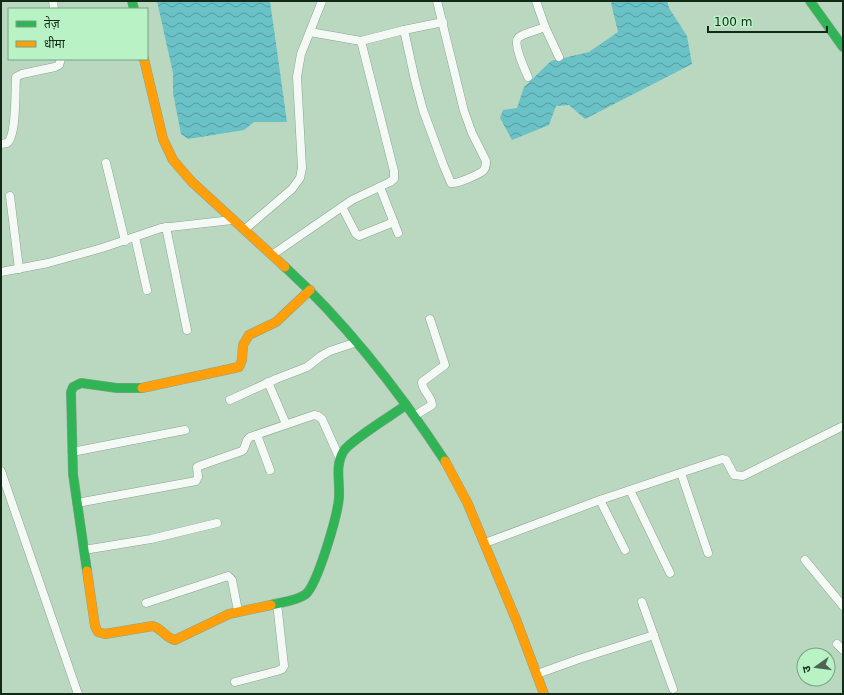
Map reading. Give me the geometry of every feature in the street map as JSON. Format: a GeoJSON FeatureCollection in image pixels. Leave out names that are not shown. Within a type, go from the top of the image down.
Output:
{"type":"FeatureCollection","features":[{"type":"Feature","properties":{"kind":"main road"},"geometry":{"type":"LineString","coordinates":[[810,1],[843,47]]}},
{"type":"Feature","properties":{"kind":"main road"},"geometry":{"type":"LineString","coordinates":[[144,60],[159,124],[168,152],[180,170],[232,220],[310,290],[357,342],[406,405],[445,462],[467,502],[485,543],[544,694]]}},
{"type":"Feature","properties":{"kind":"main road"},"geometry":{"type":"LineString","coordinates":[[310,290],[271,325],[254,332],[246,338],[243,344],[241,364],[239,367],[141,388],[117,388],[81,383],[73,387],[71,392],[72,452],[77,503],[95,626],[100,634],[153,626],[160,629],[170,640],[175,640],[229,614],[300,598],[307,593],[316,580],[334,525],[339,498],[338,465],[343,451],[406,405]]}},
{"type":"Feature","properties":{"kind":"street"},"geometry":{"type":"LineString","coordinates":[[244,230],[292,190],[300,178],[302,168],[297,77],[301,54],[322,1]]}},
{"type":"Feature","properties":{"kind":"street"},"geometry":{"type":"LineString","coordinates":[[404,30],[423,110],[447,174],[451,183],[455,183],[483,170],[486,166],[486,162],[472,133],[464,111],[437,1]]}},
{"type":"Feature","properties":{"kind":"street"},"geometry":{"type":"LineString","coordinates":[[536,1],[558,57]]}},
{"type":"Feature","properties":{"kind":"street"},"geometry":{"type":"LineString","coordinates":[[310,32],[361,41],[443,22]]}},
{"type":"Feature","properties":{"kind":"street"},"geometry":{"type":"LineString","coordinates":[[528,77],[518,51],[517,40],[519,37],[545,27]]}},
{"type":"Feature","properties":{"kind":"street"},"geometry":{"type":"LineString","coordinates":[[272,255],[352,200],[394,179],[394,172],[361,41]]}},
{"type":"Feature","properties":{"kind":"street"},"geometry":{"type":"LineString","coordinates":[[1,144],[7,143],[10,139],[16,106],[16,77],[22,74],[55,67],[59,65],[61,60]]}},
{"type":"Feature","properties":{"kind":"street"},"geometry":{"type":"LineString","coordinates":[[106,163],[125,241]]}},
{"type":"Feature","properties":{"kind":"street"},"geometry":{"type":"LineString","coordinates":[[380,187],[398,233]]}},
{"type":"Feature","properties":{"kind":"street"},"geometry":{"type":"LineString","coordinates":[[10,196],[19,269]]}},
{"type":"Feature","properties":{"kind":"street"},"geometry":{"type":"LineString","coordinates":[[342,207],[356,234],[359,236],[394,222]]}},
{"type":"Feature","properties":{"kind":"street"},"geometry":{"type":"LineString","coordinates":[[1,272],[48,263],[125,241],[166,227],[232,220]]}},
{"type":"Feature","properties":{"kind":"street"},"geometry":{"type":"LineString","coordinates":[[166,227],[187,330]]}},
{"type":"Feature","properties":{"kind":"street"},"geometry":{"type":"LineString","coordinates":[[135,237],[147,290]]}},
{"type":"Feature","properties":{"kind":"street"},"geometry":{"type":"LineString","coordinates":[[414,416],[432,405],[432,400],[423,387],[422,382],[445,365],[430,319]]}},
{"type":"Feature","properties":{"kind":"street"},"geometry":{"type":"LineString","coordinates":[[230,400],[268,382],[307,367],[330,351],[357,342]]}},
{"type":"Feature","properties":{"kind":"street"},"geometry":{"type":"LineString","coordinates":[[268,382],[286,424]]}},
{"type":"Feature","properties":{"kind":"street"},"geometry":{"type":"LineString","coordinates":[[77,503],[196,481],[198,477],[196,467],[242,451],[247,439],[314,415],[322,419],[326,425],[340,459]]}},
{"type":"Feature","properties":{"kind":"street"},"geometry":{"type":"LineString","coordinates":[[485,543],[600,500],[722,459],[726,460],[734,474],[743,476],[841,427]]}},
{"type":"Feature","properties":{"kind":"street"},"geometry":{"type":"LineString","coordinates":[[72,452],[185,430]]}},
{"type":"Feature","properties":{"kind":"street"},"geometry":{"type":"LineString","coordinates":[[257,435],[270,470]]}},
{"type":"Feature","properties":{"kind":"street"},"geometry":{"type":"LineString","coordinates":[[1,471],[78,694]]}},
{"type":"Feature","properties":{"kind":"street"},"geometry":{"type":"LineString","coordinates":[[681,472],[708,553]]}},
{"type":"Feature","properties":{"kind":"street"},"geometry":{"type":"LineString","coordinates":[[630,490],[670,573]]}},
{"type":"Feature","properties":{"kind":"street"},"geometry":{"type":"LineString","coordinates":[[600,500],[625,550]]}},
{"type":"Feature","properties":{"kind":"street"},"geometry":{"type":"LineString","coordinates":[[84,550],[151,539],[217,523]]}},
{"type":"Feature","properties":{"kind":"street"},"geometry":{"type":"LineString","coordinates":[[805,560],[843,606]]}},
{"type":"Feature","properties":{"kind":"street"},"geometry":{"type":"LineString","coordinates":[[146,604],[228,576],[232,580],[238,611]]}},
{"type":"Feature","properties":{"kind":"street"},"geometry":{"type":"LineString","coordinates":[[642,602],[673,689]]}},
{"type":"Feature","properties":{"kind":"street"},"geometry":{"type":"LineString","coordinates":[[235,682],[277,671],[282,669],[284,666],[278,603]]}},
{"type":"Feature","properties":{"kind":"street"},"geometry":{"type":"LineString","coordinates":[[537,674],[654,635]]}},
{"type":"Feature","properties":{"kind":"street"},"geometry":{"type":"LineString","coordinates":[[837,644],[843,650]]}},
{"type":"Feature","properties":{"kind":"water"},"geometry":{"type":"Polygon","coordinates":[[[157,1],[270,1],[287,122],[254,122],[244,130],[188,139],[181,134],[173,93],[173,73],[157,1]]]}},
{"type":"Feature","properties":{"kind":"water"},"geometry":{"type":"Polygon","coordinates":[[[614,1],[667,1],[669,8],[687,36],[692,64],[585,119],[569,105],[556,106],[549,125],[512,140],[500,118],[503,110],[517,108],[524,87],[551,61],[589,52],[618,32],[611,3],[614,1]]]}},
{"type":"Feature","properties":{"kind":"traffic: fast"},"geometry":{"type":"LineString","coordinates":[[132,1],[134,8]]}},
{"type":"Feature","properties":{"kind":"traffic: fast"},"geometry":{"type":"LineString","coordinates":[[810,1],[843,47]]}},
{"type":"Feature","properties":{"kind":"traffic: fast"},"geometry":{"type":"LineString","coordinates":[[285,267],[330,312],[371,359],[391,384],[445,461]]}},
{"type":"Feature","properties":{"kind":"traffic: fast"},"geometry":{"type":"LineString","coordinates":[[87,571],[73,474],[71,392],[73,387],[81,383],[117,388],[142,388]]}},
{"type":"Feature","properties":{"kind":"traffic: fast"},"geometry":{"type":"LineString","coordinates":[[271,605],[294,600],[306,594],[316,577],[327,548],[338,506],[338,468],[343,452],[362,435],[406,405]]}},
{"type":"Feature","properties":{"kind":"traffic: slow"},"geometry":{"type":"LineString","coordinates":[[144,60],[163,139],[173,160],[192,182],[285,267]]}},
{"type":"Feature","properties":{"kind":"traffic: slow"},"geometry":{"type":"LineString","coordinates":[[142,388],[239,367],[242,360],[243,345],[249,335],[276,322],[310,290]]}},
{"type":"Feature","properties":{"kind":"traffic: slow"},"geometry":{"type":"LineString","coordinates":[[445,461],[467,502],[517,622],[544,694]]}},
{"type":"Feature","properties":{"kind":"traffic: slow"},"geometry":{"type":"LineString","coordinates":[[87,571],[95,626],[98,632],[105,634],[153,626],[175,640],[229,614],[271,605]]}}]}
